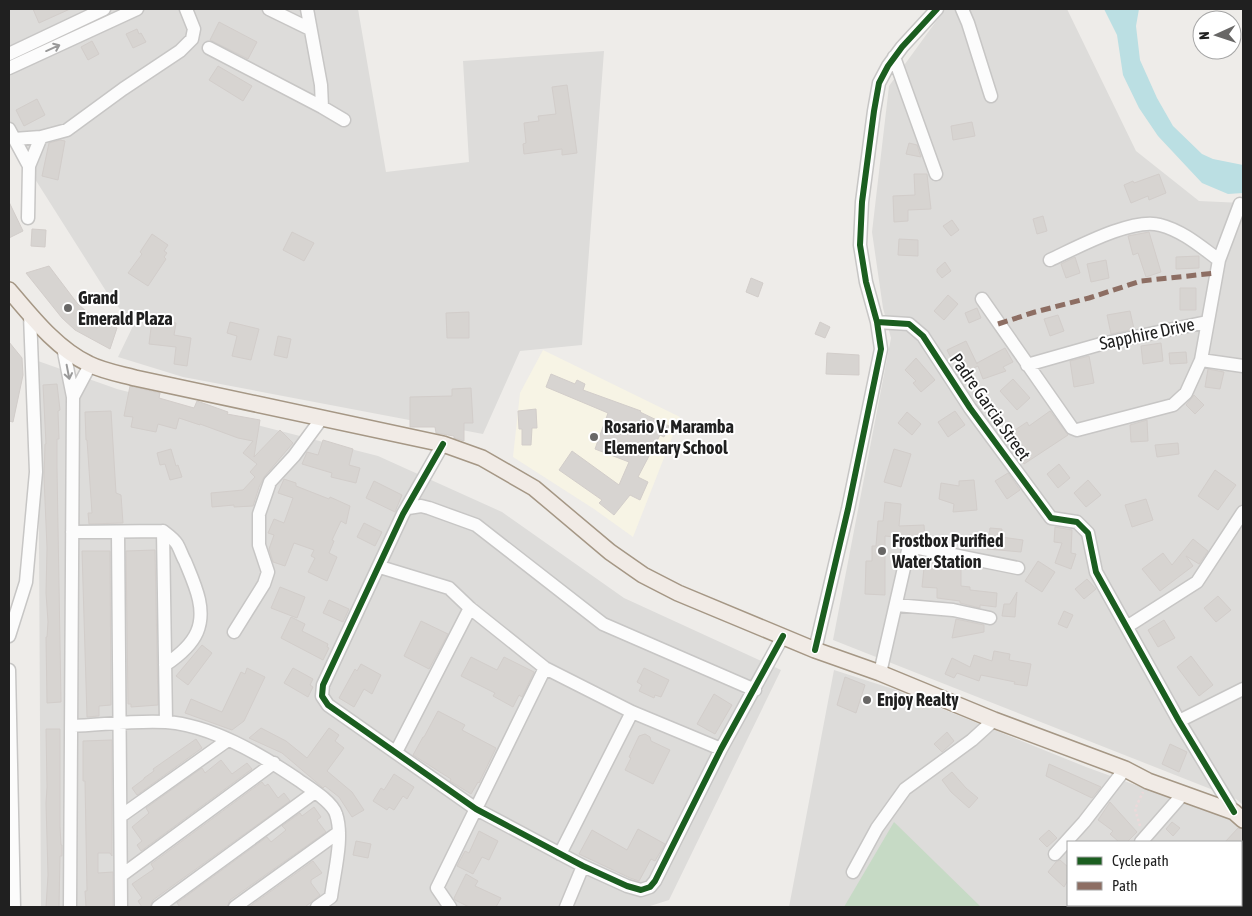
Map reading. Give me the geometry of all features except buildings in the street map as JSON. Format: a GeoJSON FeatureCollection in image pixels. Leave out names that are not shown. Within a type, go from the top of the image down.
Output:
{"type":"FeatureCollection","features":[{"type":"Feature","properties":{"kind":"main road"},"geometry":{"type":"LineString","coordinates":[[9,290],[30,315],[63,347],[90,365],[135,378],[443,444],[482,458],[534,488],[610,552],[643,575],[678,593],[815,650],[880,673],[994,720],[1125,769],[1148,781],[1238,816]]}},
{"type":"Feature","properties":{"kind":"street"},"geometry":{"type":"LineString","coordinates":[[9,68],[137,9]]}},
{"type":"Feature","properties":{"kind":"street"},"geometry":{"type":"LineString","coordinates":[[11,134],[40,137],[67,130],[123,89],[180,51],[192,39],[194,29],[186,9]]}},
{"type":"Feature","properties":{"kind":"street"},"geometry":{"type":"LineString","coordinates":[[270,9],[310,28]]}},
{"type":"Feature","properties":{"kind":"street"},"geometry":{"type":"LineString","coordinates":[[307,9],[321,85],[322,107]]}},
{"type":"Feature","properties":{"kind":"street"},"geometry":{"type":"LineString","coordinates":[[815,650],[846,518],[880,349],[878,322],[866,282],[860,245],[862,202],[879,83],[902,46],[937,9]]}},
{"type":"Feature","properties":{"kind":"street"},"geometry":{"type":"LineString","coordinates":[[962,9],[991,96]]}},
{"type":"Feature","properties":{"kind":"street"},"geometry":{"type":"LineString","coordinates":[[9,54],[80,14],[98,10],[101,25]]}},
{"type":"Feature","properties":{"kind":"street"},"geometry":{"type":"LineString","coordinates":[[80,14],[88,32]]}},
{"type":"Feature","properties":{"kind":"street"},"geometry":{"type":"LineString","coordinates":[[209,48],[344,120]]}},
{"type":"Feature","properties":{"kind":"street"},"geometry":{"type":"LineString","coordinates":[[894,57],[936,174]]}},
{"type":"Feature","properties":{"kind":"street"},"geometry":{"type":"LineString","coordinates":[[11,134],[29,166]]}},
{"type":"Feature","properties":{"kind":"street"},"geometry":{"type":"LineString","coordinates":[[28,218],[29,166],[40,137]]}},
{"type":"Feature","properties":{"kind":"street","name":"Sapphire Drive"},"geometry":{"type":"LineString","coordinates":[[1027,365],[1101,344],[1207,322],[1220,260],[1240,204]]}},
{"type":"Feature","properties":{"kind":"street"},"geometry":{"type":"LineString","coordinates":[[1050,260],[1123,228],[1146,223],[1158,224],[1187,236],[1220,260]]}},
{"type":"Feature","properties":{"kind":"street"},"geometry":{"type":"LineString","coordinates":[[982,299],[1072,428],[1077,430],[1173,405],[1186,393],[1201,360],[1207,322]]}},
{"type":"Feature","properties":{"kind":"street"},"geometry":{"type":"LineString","coordinates":[[9,636],[26,582],[36,472],[30,315]]}},
{"type":"Feature","properties":{"kind":"street","name":"Padre Garcia Street"},"geometry":{"type":"LineString","coordinates":[[878,322],[909,324],[922,336],[970,408],[1052,518],[1077,522],[1088,533],[1096,572],[1128,626],[1179,721],[1238,816]]}},
{"type":"Feature","properties":{"kind":"street"},"geometry":{"type":"LineString","coordinates":[[63,347],[73,397],[70,907]]}},
{"type":"Feature","properties":{"kind":"street"},"geometry":{"type":"LineString","coordinates":[[1201,360],[1243,366]]}},
{"type":"Feature","properties":{"kind":"street"},"geometry":{"type":"LineString","coordinates":[[73,397],[90,365]]}},
{"type":"Feature","properties":{"kind":"street"},"geometry":{"type":"LineString","coordinates":[[234,632],[264,584],[268,572],[259,545],[259,514],[270,482],[294,456],[322,418]]}},
{"type":"Feature","properties":{"kind":"street"},"geometry":{"type":"LineString","coordinates":[[443,444],[408,508],[324,685],[322,696],[328,705],[476,809],[583,866],[627,886],[641,890],[650,887],[655,881],[721,750],[783,636]]}},
{"type":"Feature","properties":{"kind":"street"},"geometry":{"type":"LineString","coordinates":[[408,508],[421,506],[476,525],[603,624],[755,690]]}},
{"type":"Feature","properties":{"kind":"street"},"geometry":{"type":"LineString","coordinates":[[1128,626],[1197,582],[1243,512]]}},
{"type":"Feature","properties":{"kind":"street"},"geometry":{"type":"LineString","coordinates":[[72,532],[163,530],[177,543],[191,575],[201,616],[197,632],[189,645],[165,666]]}},
{"type":"Feature","properties":{"kind":"street"},"geometry":{"type":"LineString","coordinates":[[163,530],[166,722]]}},
{"type":"Feature","properties":{"kind":"street"},"geometry":{"type":"LineString","coordinates":[[118,532],[122,907]]}},
{"type":"Feature","properties":{"kind":"street"},"geometry":{"type":"LineString","coordinates":[[880,673],[908,546],[1018,568]]}},
{"type":"Feature","properties":{"kind":"street"},"geometry":{"type":"LineString","coordinates":[[380,567],[449,588],[470,608],[545,668],[632,712],[721,750]]}},
{"type":"Feature","properties":{"kind":"street"},"geometry":{"type":"LineString","coordinates":[[896,605],[954,610],[990,618]]}},
{"type":"Feature","properties":{"kind":"street"},"geometry":{"type":"LineString","coordinates":[[396,752],[470,608]]}},
{"type":"Feature","properties":{"kind":"street"},"geometry":{"type":"LineString","coordinates":[[450,907],[437,888],[545,668]]}},
{"type":"Feature","properties":{"kind":"street"},"geometry":{"type":"LineString","coordinates":[[9,670],[14,907]]}},
{"type":"Feature","properties":{"kind":"street"},"geometry":{"type":"LineString","coordinates":[[1179,721],[1243,689]]}},
{"type":"Feature","properties":{"kind":"street"},"geometry":{"type":"LineString","coordinates":[[560,854],[632,712]]}},
{"type":"Feature","properties":{"kind":"street"},"geometry":{"type":"LineString","coordinates":[[853,872],[877,828],[905,789],[972,740],[994,720]]}},
{"type":"Feature","properties":{"kind":"street"},"geometry":{"type":"LineString","coordinates":[[71,726],[166,722],[193,727],[228,740],[274,763],[315,792],[336,813],[339,832],[334,902],[318,907]]}},
{"type":"Feature","properties":{"kind":"street"},"geometry":{"type":"LineString","coordinates":[[121,816],[228,740]]}},
{"type":"Feature","properties":{"kind":"street"},"geometry":{"type":"LineString","coordinates":[[122,876],[274,763]]}},
{"type":"Feature","properties":{"kind":"street"},"geometry":{"type":"LineString","coordinates":[[1055,854],[1084,822],[1125,769]]}},
{"type":"Feature","properties":{"kind":"street"},"geometry":{"type":"LineString","coordinates":[[158,907],[315,792]]}},
{"type":"Feature","properties":{"kind":"street"},"geometry":{"type":"LineString","coordinates":[[1144,841],[1183,794]]}},
{"type":"Feature","properties":{"kind":"street"},"geometry":{"type":"LineString","coordinates":[[235,907],[339,832]]}},
{"type":"Feature","properties":{"kind":"street"},"geometry":{"type":"LineString","coordinates":[[566,907],[583,866]]}},
{"type":"Feature","properties":{"kind":"path"},"geometry":{"type":"LineString","coordinates":[[1144,841],[1135,809],[1148,781]]}},
{"type":"Feature","properties":{"kind":"shaded area"},"geometry":{"type":"Polygon","coordinates":[[[9,9],[358,9],[386,172],[469,162],[463,61],[604,51],[582,345],[520,351],[483,434],[183,377],[118,357],[134,324],[111,299],[9,138],[9,9]]]}},
{"type":"Feature","properties":{"kind":"shaded area"},"geometry":{"type":"Polygon","coordinates":[[[945,9],[1067,9],[1136,151],[1199,201],[1243,203],[1243,805],[1236,799],[833,640],[891,338],[883,308],[872,232],[889,86],[945,9]]]}},
{"type":"Feature","properties":{"kind":"shaded area","name":"Rosario V. Maramba Elementary School"},"geometry":{"type":"Polygon","coordinates":[[[543,350],[680,417],[633,537],[594,509],[513,457],[520,393],[543,350]]]}},
{"type":"Feature","properties":{"kind":"shaded area"},"geometry":{"type":"Polygon","coordinates":[[[38,361],[117,389],[378,456],[502,512],[624,598],[781,670],[669,900],[647,907],[41,907],[38,361]]]}},
{"type":"Feature","properties":{"kind":"shaded area"},"geometry":{"type":"Polygon","coordinates":[[[834,670],[893,689],[1086,767],[1237,822],[1243,828],[1243,907],[789,907],[834,670]]]}},
{"type":"Feature","properties":{"kind":"green space"},"geometry":{"type":"Polygon","coordinates":[[[894,822],[981,907],[844,907],[894,822]]]}},
{"type":"Feature","properties":{"kind":"water"},"geometry":{"type":"Polygon","coordinates":[[[1104,9],[1139,9],[1136,26],[1140,60],[1157,98],[1173,126],[1202,154],[1213,159],[1243,165],[1243,193],[1228,194],[1202,183],[1158,136],[1139,108],[1123,75],[1117,35],[1104,9]]]}},
{"type":"Feature","properties":{"kind":"marked path"},"geometry":{"type":"LineString","coordinates":[[998,324],[1141,281],[1216,273]]}},
{"type":"Feature","properties":{"kind":"cycle path"},"geometry":{"type":"LineString","coordinates":[[815,650],[848,509],[881,349],[860,245],[862,202],[879,83],[888,66],[902,47],[937,9]]}},
{"type":"Feature","properties":{"kind":"cycle path"},"geometry":{"type":"LineString","coordinates":[[877,322],[909,324],[923,336],[970,408],[1051,518],[1077,522],[1088,533],[1096,572],[1179,721],[1234,812]]}},
{"type":"Feature","properties":{"kind":"cycle path"},"geometry":{"type":"LineString","coordinates":[[443,444],[403,514],[323,685],[322,696],[328,705],[476,809],[583,866],[627,886],[641,890],[650,887],[655,881],[721,749],[783,636]]}},
{"type":"Feature","properties":{"kind":"place","name":"Grand Emerald Plaza"},"geometry":{"type":"Point","coordinates":[68,308]}},
{"type":"Feature","properties":{"kind":"place","name":"Rosario V. Maramba Elementary School"},"geometry":{"type":"Point","coordinates":[594,437]}},
{"type":"Feature","properties":{"kind":"place","name":"Frostbox Purified Water Station"},"geometry":{"type":"Point","coordinates":[882,551]}},
{"type":"Feature","properties":{"kind":"place","name":"Enjoy Realty"},"geometry":{"type":"Point","coordinates":[867,700]}}]}
